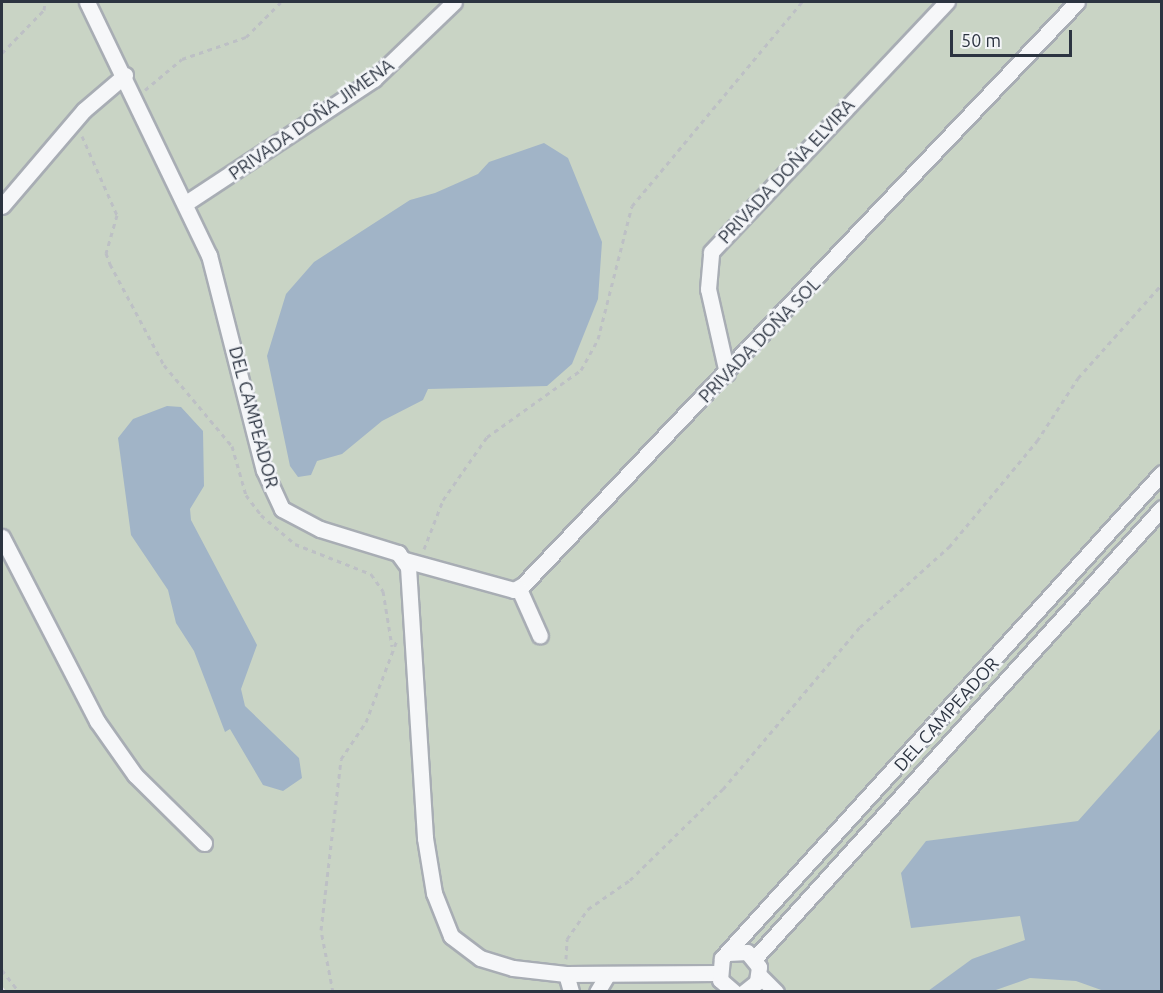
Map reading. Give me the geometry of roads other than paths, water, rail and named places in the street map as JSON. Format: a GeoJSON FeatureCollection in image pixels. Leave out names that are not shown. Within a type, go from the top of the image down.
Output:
{"type":"FeatureCollection","features":[{"type":"Feature","properties":{"kind":"street","name":"DEL CAMPEADOR"},"geometry":{"type":"LineString","coordinates":[[87,2],[186,202],[228,314],[264,470],[282,509],[303,522],[398,553],[412,562]]}},
{"type":"Feature","properties":{"kind":"street","name":"PRIVADA DOÑA JIMENA"},"geometry":{"type":"LineString","coordinates":[[186,202],[374,79],[454,2]]}},
{"type":"Feature","properties":{"kind":"street","name":"PRIVADA DOÑA ELVIRA"},"geometry":{"type":"LineString","coordinates":[[727,373],[708,289],[711,252],[947,2]]}},
{"type":"Feature","properties":{"kind":"street","name":"PRIVADA DOÑA SOL"},"geometry":{"type":"LineString","coordinates":[[519,589],[727,373],[1077,2]]}},
{"type":"Feature","properties":{"kind":"street"},"geometry":{"type":"LineString","coordinates":[[2,206],[84,110],[125,75]]}},
{"type":"Feature","properties":{"kind":"street","name":"DEL CAMPEADOR"},"geometry":{"type":"LineString","coordinates":[[718,973],[728,954],[1161,473]]}},
{"type":"Feature","properties":{"kind":"street","name":"DEL CAMPEADOR"},"geometry":{"type":"LineString","coordinates":[[755,958],[1161,508]]}},
{"type":"Feature","properties":{"kind":"street"},"geometry":{"type":"LineString","coordinates":[[2,537],[97,721],[135,775],[204,843]]}},
{"type":"Feature","properties":{"kind":"street"},"geometry":{"type":"LineString","coordinates":[[1085,558],[1101,575]]}},
{"type":"Feature","properties":{"kind":"street"},"geometry":{"type":"LineString","coordinates":[[540,636],[519,589],[412,562],[410,624],[425,838],[440,915],[461,947],[480,958],[574,974],[718,973],[724,986],[734,992]]}},
{"type":"Feature","properties":{"kind":"street"},"geometry":{"type":"LineString","coordinates":[[922,740],[939,756]]}},
{"type":"Feature","properties":{"kind":"street"},"geometry":{"type":"LineString","coordinates":[[728,954],[738,951],[755,958],[759,975],[776,992]]}},
{"type":"Feature","properties":{"kind":"street"},"geometry":{"type":"LineString","coordinates":[[571,992],[574,974]]}},
{"type":"Feature","properties":{"kind":"street"},"geometry":{"type":"LineString","coordinates":[[597,992],[608,974]]}},
{"type":"Feature","properties":{"kind":"street"},"geometry":{"type":"LineString","coordinates":[[745,991],[759,975]]}},
{"type":"Feature","properties":{"kind":"water"},"geometry":{"type":"Polygon","coordinates":[[[544,143],[568,158],[602,242],[598,299],[572,364],[547,386],[428,389],[423,400],[382,421],[342,454],[317,461],[311,475],[298,477],[290,466],[267,356],[286,294],[314,262],[410,200],[435,193],[478,174],[489,162],[544,143]]]}},
{"type":"Feature","properties":{"kind":"water"},"geometry":{"type":"Polygon","coordinates":[[[167,406],[181,407],[203,431],[204,486],[190,509],[191,520],[257,645],[241,689],[245,706],[299,758],[302,778],[283,791],[263,785],[230,729],[225,732],[194,651],[176,623],[168,590],[131,535],[118,438],[133,419],[167,406]]]}},
{"type":"Feature","properties":{"kind":"water"},"geometry":{"type":"Polygon","coordinates":[[[1161,728],[1161,991],[1104,991],[1076,981],[1030,978],[993,991],[928,991],[972,959],[1025,940],[1020,916],[911,928],[901,873],[926,841],[1078,821],[1161,728]]]}}]}
